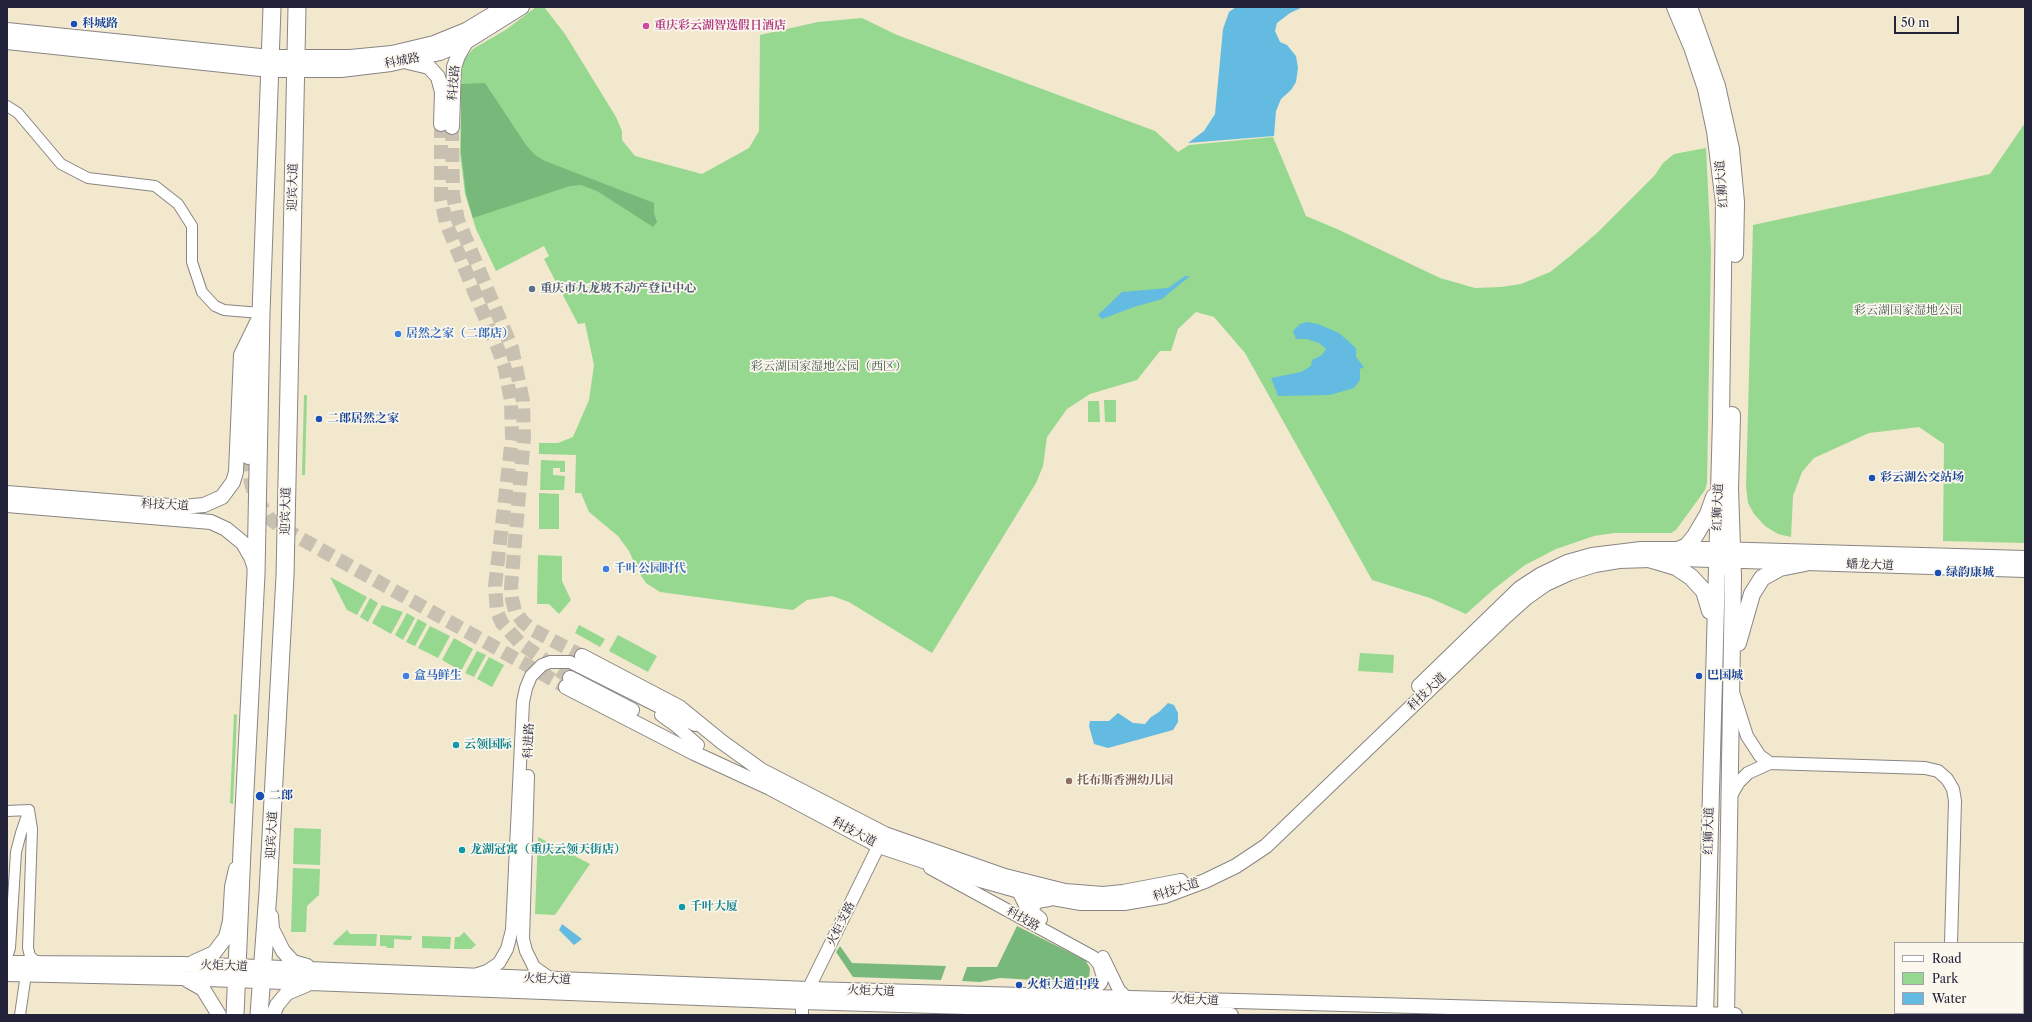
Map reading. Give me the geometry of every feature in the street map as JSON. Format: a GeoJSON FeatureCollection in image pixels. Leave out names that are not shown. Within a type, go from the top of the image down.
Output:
{"type":"FeatureCollection","features":[{"type":"Feature","properties":{"kind":"highway"},"geometry":{"type":"LineString","coordinates":[[236,1015],[241,872],[256,574],[261,313],[272,7]]}},
{"type":"Feature","properties":{"kind":"highway","name":"迎宾大道"},"geometry":{"type":"LineString","coordinates":[[259,1015],[268,892],[285,576],[297,7]]}},
{"type":"Feature","properties":{"kind":"highway"},"geometry":{"type":"LineString","coordinates":[[268,123],[275,107],[283,106],[287,109],[288,173],[293,198]]}},
{"type":"Feature","properties":{"kind":"highway"},"geometry":{"type":"LineString","coordinates":[[241,872],[247,892],[252,900],[259,901],[268,892]]}},
{"type":"Feature","properties":{"kind":"main road","name":"科城路"},"geometry":{"type":"LineString","coordinates":[[296,64],[371,56],[427,45],[466,30],[504,7]]}},
{"type":"Feature","properties":{"kind":"main road","name":"科城路"},"geometry":{"type":"LineString","coordinates":[[7,42],[296,64],[341,70],[406,61],[440,53],[466,42],[522,7]]}},
{"type":"Feature","properties":{"kind":"main road","name":"红狮大道"},"geometry":{"type":"LineString","coordinates":[[1675,7],[1692,47],[1706,89],[1715,131],[1721,170],[1725,238],[1721,418],[1724,555],[1732,662],[1726,1015]]}},
{"type":"Feature","properties":{"kind":"main road","name":"红狮大道"},"geometry":{"type":"LineString","coordinates":[[1689,7],[1711,66],[1722,107],[1734,170],[1736,226],[1730,489],[1724,555],[1714,625],[1705,1014]]}},
{"type":"Feature","properties":{"kind":"main road","name":"科城路"},"geometry":{"type":"LineString","coordinates":[[7,30],[270,63]]}},
{"type":"Feature","properties":{"kind":"main road","name":"科技路"},"geometry":{"type":"LineString","coordinates":[[406,61],[429,67],[438,77],[442,92],[447,126],[454,67],[466,42]]}},
{"type":"Feature","properties":{"kind":"main road","name":"科技大道"},"geometry":{"type":"LineString","coordinates":[[7,493],[182,508],[204,505],[222,497],[233,482],[236,472],[239,363],[241,355],[261,313]]}},
{"type":"Feature","properties":{"kind":"main road","name":"科技大道"},"geometry":{"type":"LineString","coordinates":[[248,457],[251,333]]}},
{"type":"Feature","properties":{"kind":"main road"},"geometry":{"type":"LineString","coordinates":[[1680,549],[1692,542],[1712,505],[1716,485],[1721,418]]}},
{"type":"Feature","properties":{"kind":"main road","name":"科技大道"},"geometry":{"type":"LineString","coordinates":[[7,505],[211,522],[226,529],[243,543],[251,558],[256,574]]}},
{"type":"Feature","properties":{"kind":"main road","name":"科技大道"},"geometry":{"type":"LineString","coordinates":[[698,745],[568,683],[694,753],[882,840],[1005,876],[1065,891],[1103,894],[1163,886],[1183,881],[1216,866],[1247,849],[1275,827],[1520,588],[1540,575],[1560,565],[1592,555],[1618,550],[1680,549],[1724,555]]}},
{"type":"Feature","properties":{"kind":"main road","name":"科技大道"},"geometry":{"type":"LineString","coordinates":[[582,656],[672,702],[760,770],[910,857],[1019,891],[1055,899],[1102,904],[1144,900],[1186,889],[1236,866],[1266,846],[1526,598],[1546,584],[1570,573],[1594,565],[1649,559],[1724,555]]}},
{"type":"Feature","properties":{"kind":"main road","name":"蟠龙大道"},"geometry":{"type":"LineString","coordinates":[[1724,555],[2025,558]]}},
{"type":"Feature","properties":{"kind":"main road","name":"蟠龙大道"},"geometry":{"type":"LineString","coordinates":[[1724,555],[1805,563],[2025,570]]}},
{"type":"Feature","properties":{"kind":"main road"},"geometry":{"type":"LineString","coordinates":[[1649,559],[1676,567],[1698,584],[1707,600],[1714,625]]}},
{"type":"Feature","properties":{"kind":"main road"},"geometry":{"type":"LineString","coordinates":[[1732,662],[1756,586],[1770,572],[1780,568],[1805,563]]}},
{"type":"Feature","properties":{"kind":"main road"},"geometry":{"type":"LineString","coordinates":[[698,745],[770,788]]}},
{"type":"Feature","properties":{"kind":"main road"},"geometry":{"type":"LineString","coordinates":[[219,1015],[203,989],[191,981],[182,971],[208,957],[218,949],[226,937],[230,921],[232,887],[242,850]]}},
{"type":"Feature","properties":{"kind":"main road"},"geometry":{"type":"LineString","coordinates":[[268,892],[272,930],[283,951],[293,962],[329,971]]}},
{"type":"Feature","properties":{"kind":"main road"},"geometry":{"type":"LineString","coordinates":[[1040,919],[1032,910],[1034,904],[1043,899],[1055,899]]}},
{"type":"Feature","properties":{"kind":"main road","name":"火炬大道"},"geometry":{"type":"LineString","coordinates":[[7,963],[37,962],[182,971],[262,974],[329,971],[809,989],[1087,997],[1369,1010],[1735,1015]]}},
{"type":"Feature","properties":{"kind":"main road","name":"火炬大道"},"geometry":{"type":"LineString","coordinates":[[7,974],[182,971]]}},
{"type":"Feature","properties":{"kind":"main road","name":"火炬大道"},"geometry":{"type":"LineString","coordinates":[[262,974],[321,983],[802,1008],[1231,1015]]}},
{"type":"Feature","properties":{"kind":"main road"},"geometry":{"type":"LineString","coordinates":[[273,1015],[282,998],[293,990],[303,985],[321,983]]}},
{"type":"Feature","properties":{"kind":"street"},"geometry":{"type":"LineString","coordinates":[[7,106],[18,113],[61,164],[88,178],[155,186],[178,204],[192,226],[192,262],[202,292],[215,306],[224,310],[261,313]]}},
{"type":"Feature","properties":{"kind":"street"},"geometry":{"type":"LineString","coordinates":[[523,939],[521,952],[518,955],[514,954],[512,947],[512,930],[523,702],[528,682],[536,670],[542,665],[556,661],[576,664],[711,733]]}},
{"type":"Feature","properties":{"kind":"street","name":"科进路"},"geometry":{"type":"LineString","coordinates":[[551,979],[534,967],[526,951],[523,939],[530,702],[534,687],[541,675],[546,671],[557,667],[574,670],[662,716],[698,745]]}},
{"type":"Feature","properties":{"kind":"street"},"geometry":{"type":"LineString","coordinates":[[1731,686],[1747,736],[1760,756],[1770,763]]}},
{"type":"Feature","properties":{"kind":"street"},"geometry":{"type":"LineString","coordinates":[[1729,799],[1739,782],[1748,773],[1770,763],[1926,768],[1938,771],[1947,779],[1953,789],[1955,801],[1951,942]]}},
{"type":"Feature","properties":{"kind":"street"},"geometry":{"type":"LineString","coordinates":[[7,811],[29,810]]}},
{"type":"Feature","properties":{"kind":"street"},"geometry":{"type":"LineString","coordinates":[[7,957],[10,948],[16,852],[20,833],[29,810]]}},
{"type":"Feature","properties":{"kind":"street"},"geometry":{"type":"LineString","coordinates":[[29,810],[32,830],[28,948],[30,956],[37,962]]}},
{"type":"Feature","properties":{"kind":"street","name":"火炬支路"},"geometry":{"type":"LineString","coordinates":[[802,1008],[809,989],[882,840]]}},
{"type":"Feature","properties":{"kind":"street","name":"科技路"},"geometry":{"type":"LineString","coordinates":[[910,857],[1094,958],[1099,964],[1103,977],[1101,983],[1087,997]]}},
{"type":"Feature","properties":{"kind":"street","name":"科技路"},"geometry":{"type":"LineString","coordinates":[[1005,876],[1019,891],[1028,911],[1094,948],[1109,968],[1119,990],[1128,999]]}},
{"type":"Feature","properties":{"kind":"street"},"geometry":{"type":"LineString","coordinates":[[472,976],[486,971],[499,962],[507,949],[512,930]]}},
{"type":"Feature","properties":{"kind":"street"},"geometry":{"type":"LineString","coordinates":[[20,1015],[26,974]]}},
{"type":"Feature","properties":{"kind":"green space","name":"彩云湖国家湿地公园（西区）"},"geometry":{"type":"Polygon","coordinates":[[[536,7],[544,7],[565,34],[616,117],[622,131],[622,140],[635,156],[702,174],[749,148],[759,131],[760,35],[818,22],[862,18],[897,35],[1155,131],[1178,152],[1189,145],[1273,137],[1306,216],[1337,229],[1440,278],[1475,288],[1501,287],[1521,284],[1550,272],[1597,233],[1655,175],[1663,163],[1674,154],[1706,148],[1711,251],[1707,483],[1705,490],[1676,530],[1671,533],[1614,533],[1594,536],[1556,549],[1525,565],[1494,589],[1466,614],[1430,598],[1372,580],[1245,353],[1214,317],[1196,312],[1178,329],[1171,351],[1160,351],[1137,380],[1090,394],[1067,409],[1047,437],[1043,466],[1036,483],[932,653],[849,602],[832,596],[807,600],[793,610],[660,592],[646,583],[638,571],[629,551],[618,536],[589,512],[581,493],[575,493],[576,455],[539,454],[539,443],[558,443],[573,437],[589,400],[594,365],[585,323],[578,324],[544,259],[549,256],[544,246],[496,271],[476,229],[465,194],[460,153],[462,62],[473,49],[507,29],[536,7]]]}},
{"type":"Feature","properties":{"kind":"green space"},"geometry":{"type":"Polygon","coordinates":[[[485,83],[526,145],[535,155],[545,161],[654,203],[654,213],[657,222],[653,227],[597,191],[581,185],[570,186],[473,218],[466,194],[461,152],[461,84],[485,83]]]}},
{"type":"Feature","properties":{"kind":"green space","name":"彩云湖国家湿地公园"},"geometry":{"type":"Polygon","coordinates":[[[2025,123],[2025,543],[1943,541],[1944,444],[1919,427],[1869,433],[1814,458],[1802,472],[1793,496],[1791,537],[1778,534],[1765,526],[1754,514],[1748,503],[1746,487],[1753,225],[1990,174],[2025,123]]]}},
{"type":"Feature","properties":{"kind":"green space"},"geometry":{"type":"Polygon","coordinates":[[[304,395],[307,395],[305,475],[302,475],[304,395]]]}},
{"type":"Feature","properties":{"kind":"green space"},"geometry":{"type":"Polygon","coordinates":[[[1104,400],[1116,400],[1116,422],[1105,422],[1104,400]]]}},
{"type":"Feature","properties":{"kind":"green space"},"geometry":{"type":"Polygon","coordinates":[[[1088,401],[1099,401],[1100,422],[1088,422],[1088,401]]]}},
{"type":"Feature","properties":{"kind":"green space"},"geometry":{"type":"Polygon","coordinates":[[[541,460],[565,461],[565,472],[560,472],[560,468],[553,468],[553,475],[565,476],[564,490],[540,490],[541,460]]]}},
{"type":"Feature","properties":{"kind":"green space"},"geometry":{"type":"Polygon","coordinates":[[[539,493],[559,494],[559,529],[539,529],[539,493]]]}},
{"type":"Feature","properties":{"kind":"green space"},"geometry":{"type":"Polygon","coordinates":[[[538,555],[562,556],[562,581],[571,600],[559,614],[549,604],[537,604],[538,555]]]}},
{"type":"Feature","properties":{"kind":"green space"},"geometry":{"type":"Polygon","coordinates":[[[330,577],[367,597],[357,615],[347,610],[330,577]]]}},
{"type":"Feature","properties":{"kind":"green space"},"geometry":{"type":"Polygon","coordinates":[[[370,598],[378,603],[368,622],[360,617],[370,598]]]}},
{"type":"Feature","properties":{"kind":"green space"},"geometry":{"type":"Polygon","coordinates":[[[382,605],[403,612],[391,634],[372,623],[382,605]]]}},
{"type":"Feature","properties":{"kind":"green space"},"geometry":{"type":"Polygon","coordinates":[[[407,613],[415,618],[403,640],[395,635],[407,613]]]}},
{"type":"Feature","properties":{"kind":"green space"},"geometry":{"type":"Polygon","coordinates":[[[418,619],[427,624],[415,646],[406,642],[418,619]]]}},
{"type":"Feature","properties":{"kind":"green space"},"geometry":{"type":"Polygon","coordinates":[[[579,625],[605,639],[600,647],[575,633],[579,625]]]}},
{"type":"Feature","properties":{"kind":"green space"},"geometry":{"type":"Polygon","coordinates":[[[430,626],[450,636],[438,658],[418,648],[430,626]]]}},
{"type":"Feature","properties":{"kind":"green space"},"geometry":{"type":"Polygon","coordinates":[[[618,635],[657,656],[648,672],[609,651],[618,635]]]}},
{"type":"Feature","properties":{"kind":"green space"},"geometry":{"type":"Polygon","coordinates":[[[454,638],[473,649],[461,671],[442,660],[454,638]]]}},
{"type":"Feature","properties":{"kind":"green space"},"geometry":{"type":"Polygon","coordinates":[[[477,651],[486,655],[474,677],[465,673],[477,651]]]}},
{"type":"Feature","properties":{"kind":"green space"},"geometry":{"type":"Polygon","coordinates":[[[1360,653],[1394,655],[1393,673],[1358,671],[1360,653]]]}},
{"type":"Feature","properties":{"kind":"green space"},"geometry":{"type":"Polygon","coordinates":[[[489,657],[504,665],[492,687],[477,679],[489,657]]]}},
{"type":"Feature","properties":{"kind":"green space"},"geometry":{"type":"Polygon","coordinates":[[[234,714],[237,715],[233,804],[230,803],[234,714]]]}},
{"type":"Feature","properties":{"kind":"green space"},"geometry":{"type":"Polygon","coordinates":[[[294,828],[321,829],[320,865],[293,864],[294,828]]]}},
{"type":"Feature","properties":{"kind":"green space"},"geometry":{"type":"Polygon","coordinates":[[[538,837],[590,864],[555,915],[535,914],[538,837]]]}},
{"type":"Feature","properties":{"kind":"green space"},"geometry":{"type":"Polygon","coordinates":[[[293,868],[320,869],[319,895],[307,906],[306,932],[291,932],[293,868]]]}},
{"type":"Feature","properties":{"kind":"green space"},"geometry":{"type":"Polygon","coordinates":[[[1017,926],[1085,960],[1090,968],[1089,980],[1080,985],[1000,978],[980,982],[962,981],[967,967],[997,967],[1017,926]]]}},
{"type":"Feature","properties":{"kind":"green space"},"geometry":{"type":"Polygon","coordinates":[[[347,930],[350,934],[377,934],[376,946],[334,945],[333,943],[347,930]]]}},
{"type":"Feature","properties":{"kind":"green space"},"geometry":{"type":"Polygon","coordinates":[[[464,932],[476,945],[471,949],[454,949],[455,937],[459,937],[464,932]]]}},
{"type":"Feature","properties":{"kind":"green space"},"geometry":{"type":"Polygon","coordinates":[[[380,935],[412,936],[411,940],[394,939],[394,948],[387,948],[386,946],[380,946],[380,935]]]}},
{"type":"Feature","properties":{"kind":"green space"},"geometry":{"type":"Polygon","coordinates":[[[422,936],[451,937],[450,949],[422,948],[422,936]]]}},
{"type":"Feature","properties":{"kind":"green space"},"geometry":{"type":"Polygon","coordinates":[[[840,946],[852,963],[946,966],[941,980],[853,977],[836,952],[840,946]]]}},
{"type":"Feature","properties":{"kind":"water"},"geometry":{"type":"Polygon","coordinates":[[[1236,7],[1303,7],[1290,13],[1277,23],[1275,31],[1280,42],[1287,45],[1296,56],[1298,68],[1296,82],[1291,90],[1281,99],[1276,111],[1274,136],[1188,143],[1204,131],[1215,114],[1223,29],[1229,12],[1236,7]]]}},
{"type":"Feature","properties":{"kind":"water"},"geometry":{"type":"Polygon","coordinates":[[[1185,276],[1190,276],[1162,299],[1134,307],[1102,319],[1098,315],[1122,292],[1168,288],[1185,276]]]}},
{"type":"Feature","properties":{"kind":"water"},"geometry":{"type":"Polygon","coordinates":[[[1307,322],[1318,324],[1339,333],[1356,348],[1356,357],[1364,367],[1360,369],[1360,380],[1354,388],[1330,395],[1278,396],[1271,378],[1301,372],[1311,366],[1312,360],[1322,355],[1326,349],[1319,343],[1307,339],[1296,339],[1293,331],[1300,324],[1307,322]]]}},
{"type":"Feature","properties":{"kind":"water"},"geometry":{"type":"Polygon","coordinates":[[[1168,703],[1174,705],[1178,713],[1178,722],[1173,730],[1108,748],[1094,744],[1089,726],[1090,721],[1109,721],[1118,713],[1133,723],[1145,724],[1168,703]]]}},
{"type":"Feature","properties":{"kind":"water"},"geometry":{"type":"Polygon","coordinates":[[[562,924],[582,939],[574,945],[559,930],[562,924]]]}},
{"type":"Feature","properties":{"kind":"tunnel"},"geometry":{"type":"LineString","coordinates":[[441,124],[441,198],[446,223],[500,354],[505,369],[511,401],[512,438],[495,586],[497,612],[502,623],[519,642],[570,678]]}},
{"type":"Feature","properties":{"kind":"tunnel"},"geometry":{"type":"LineString","coordinates":[[452,127],[453,195],[458,220],[512,348],[523,401],[524,438],[511,587],[512,599],[515,611],[523,622],[533,630],[582,656]]}},
{"type":"Feature","properties":{"kind":"tunnel"},"geometry":{"type":"LineString","coordinates":[[248,457],[251,483],[254,494],[269,518],[282,528],[566,687]]}},
{"type":"Feature","properties":{"kind":"place","name":"科城路"},"geometry":{"type":"Point","coordinates":[74,24]}},
{"type":"Feature","properties":{"kind":"place","name":"重庆彩云湖智选假日酒店"},"geometry":{"type":"Point","coordinates":[646,26]}},
{"type":"Feature","properties":{"kind":"place","name":"重庆市九龙坡不动产登记中心"},"geometry":{"type":"Point","coordinates":[532,289]}},
{"type":"Feature","properties":{"kind":"place","name":"居然之家（二郎店）"},"geometry":{"type":"Point","coordinates":[398,334]}},
{"type":"Feature","properties":{"kind":"place","name":"二郎居然之家"},"geometry":{"type":"Point","coordinates":[319,419]}},
{"type":"Feature","properties":{"kind":"place","name":"彩云湖公交站场"},"geometry":{"type":"Point","coordinates":[1872,478]}},
{"type":"Feature","properties":{"kind":"place","name":"千叶公园时代"},"geometry":{"type":"Point","coordinates":[606,569]}},
{"type":"Feature","properties":{"kind":"place","name":"绿韵康城"},"geometry":{"type":"Point","coordinates":[1938,573]}},
{"type":"Feature","properties":{"kind":"place","name":"盒马鲜生"},"geometry":{"type":"Point","coordinates":[406,676]}},
{"type":"Feature","properties":{"kind":"place","name":"巴国城"},"geometry":{"type":"Point","coordinates":[1699,676]}},
{"type":"Feature","properties":{"kind":"place","name":"云领国际"},"geometry":{"type":"Point","coordinates":[456,745]}},
{"type":"Feature","properties":{"kind":"place","name":"托布斯香洲幼儿园"},"geometry":{"type":"Point","coordinates":[1069,781]}},
{"type":"Feature","properties":{"kind":"place","name":"二郎"},"geometry":{"type":"Point","coordinates":[260,796]}},
{"type":"Feature","properties":{"kind":"place","name":"龙湖冠寓（重庆云领天街店）"},"geometry":{"type":"Point","coordinates":[462,850]}},
{"type":"Feature","properties":{"kind":"place","name":"千叶大厦"},"geometry":{"type":"Point","coordinates":[682,907]}},
{"type":"Feature","properties":{"kind":"place","name":"火炬大道中段"},"geometry":{"type":"Point","coordinates":[1019,985]}}]}
